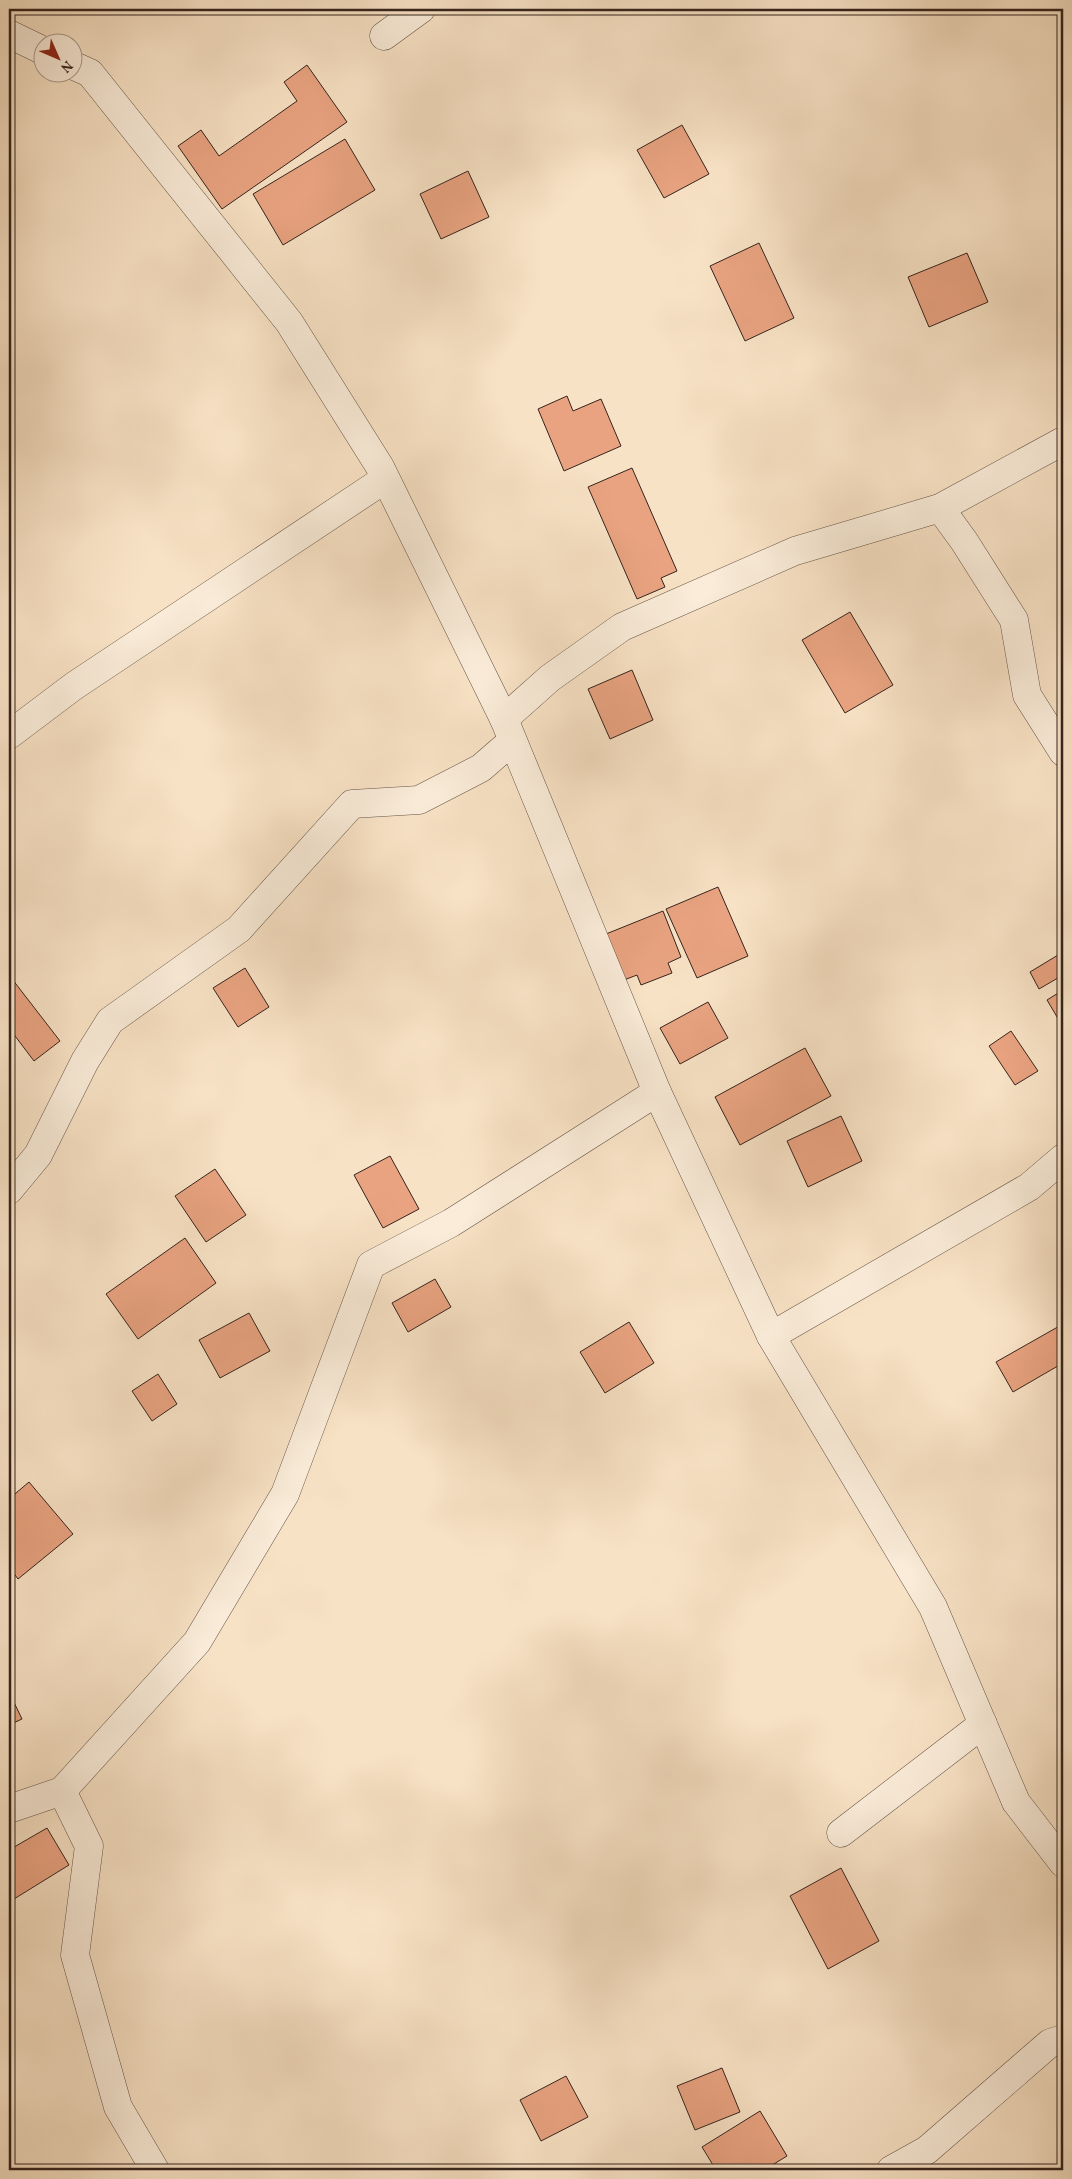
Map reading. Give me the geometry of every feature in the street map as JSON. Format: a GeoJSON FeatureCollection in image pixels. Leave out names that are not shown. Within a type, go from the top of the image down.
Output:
{"type":"FeatureCollection","features":[{"type":"Feature","properties":{"kind":"street"},"geometry":{"type":"LineString","coordinates":[[384,36],[421,9]]}},
{"type":"Feature","properties":{"kind":"street"},"geometry":{"type":"LineString","coordinates":[[9,34],[32,45]]}},
{"type":"Feature","properties":{"kind":"street"},"geometry":{"type":"LineString","coordinates":[[82,69],[90,73],[289,322],[386,479],[508,730],[657,1092],[771,1336],[933,1607],[1016,1802],[1063,1863]]}},
{"type":"Feature","properties":{"kind":"street"},"geometry":{"type":"LineString","coordinates":[[9,1190],[38,1155],[85,1061],[110,1021],[239,928],[352,804],[419,800],[481,768],[508,730],[550,678],[622,626],[795,551],[940,508],[1063,441]]}},
{"type":"Feature","properties":{"kind":"street"},"geometry":{"type":"LineString","coordinates":[[9,735],[74,686],[386,479]]}},
{"type":"Feature","properties":{"kind":"street"},"geometry":{"type":"LineString","coordinates":[[940,508],[964,541],[1014,620],[1027,695],[1063,752]]}},
{"type":"Feature","properties":{"kind":"street"},"geometry":{"type":"LineString","coordinates":[[9,1810],[62,1791],[197,1642],[284,1494],[371,1266],[451,1223],[657,1092]]}},
{"type":"Feature","properties":{"kind":"street"},"geometry":{"type":"LineString","coordinates":[[771,1336],[1029,1187],[1063,1158]]}},
{"type":"Feature","properties":{"kind":"street"},"geometry":{"type":"LineString","coordinates":[[841,1833],[983,1724]]}},
{"type":"Feature","properties":{"kind":"street"},"geometry":{"type":"LineString","coordinates":[[62,1791],[89,1846],[75,1955],[118,2107],[155,2170]]}},
{"type":"Feature","properties":{"kind":"street"},"geometry":{"type":"LineString","coordinates":[[891,2170],[927,2150],[1050,2043],[1063,2039]]}},
{"type":"Feature","properties":{"kind":"building"},"geometry":{"type":"Polygon","coordinates":[[[307,65],[347,122],[222,209],[178,146],[201,130],[219,156],[297,101],[284,82],[307,65]]]}},
{"type":"Feature","properties":{"kind":"building"},"geometry":{"type":"Polygon","coordinates":[[[682,125],[709,174],[664,198],[637,150],[682,125]]]}},
{"type":"Feature","properties":{"kind":"building"},"geometry":{"type":"Polygon","coordinates":[[[345,139],[375,190],[283,245],[253,194],[345,139]]]}},
{"type":"Feature","properties":{"kind":"building"},"geometry":{"type":"Polygon","coordinates":[[[468,171],[489,217],[441,239],[420,194],[468,171]]]}},
{"type":"Feature","properties":{"kind":"building"},"geometry":{"type":"Polygon","coordinates":[[[759,243],[794,318],[745,341],[710,266],[759,243]]]}},
{"type":"Feature","properties":{"kind":"building"},"geometry":{"type":"Polygon","coordinates":[[[967,253],[988,302],[929,327],[908,277],[967,253]]]}},
{"type":"Feature","properties":{"kind":"building"},"geometry":{"type":"Polygon","coordinates":[[[567,396],[573,411],[601,399],[621,446],[564,471],[538,409],[567,396]]]}},
{"type":"Feature","properties":{"kind":"building"},"geometry":{"type":"Polygon","coordinates":[[[632,468],[677,571],[661,578],[665,587],[637,599],[588,487],[632,468]]]}},
{"type":"Feature","properties":{"kind":"building"},"geometry":{"type":"Polygon","coordinates":[[[850,612],[893,685],[845,713],[802,640],[850,612]]]}},
{"type":"Feature","properties":{"kind":"building"},"geometry":{"type":"Polygon","coordinates":[[[632,670],[653,720],[610,739],[588,689],[632,670]]]}},
{"type":"Feature","properties":{"kind":"building"},"geometry":{"type":"Polygon","coordinates":[[[718,887],[748,956],[697,978],[666,909],[718,887]]]}},
{"type":"Feature","properties":{"kind":"building"},"geometry":{"type":"Polygon","coordinates":[[[663,911],[681,957],[668,963],[672,973],[641,985],[637,975],[624,980],[606,934],[663,911]]]}},
{"type":"Feature","properties":{"kind":"building"},"geometry":{"type":"Polygon","coordinates":[[[1063,952],[1063,975],[1039,989],[1030,972],[1063,952]]]}},
{"type":"Feature","properties":{"kind":"building"},"geometry":{"type":"Polygon","coordinates":[[[245,968],[269,1007],[238,1027],[213,988],[245,968]]]}},
{"type":"Feature","properties":{"kind":"building"},"geometry":{"type":"Polygon","coordinates":[[[9,975],[60,1041],[34,1061],[9,1028],[9,975]]]}},
{"type":"Feature","properties":{"kind":"building"},"geometry":{"type":"Polygon","coordinates":[[[1063,990],[1063,1027],[1047,1000],[1063,990]]]}},
{"type":"Feature","properties":{"kind":"building"},"geometry":{"type":"Polygon","coordinates":[[[708,1002],[728,1038],[680,1064],[660,1028],[708,1002]]]}},
{"type":"Feature","properties":{"kind":"building"},"geometry":{"type":"Polygon","coordinates":[[[1011,1031],[1038,1071],[1015,1085],[989,1046],[1011,1031]]]}},
{"type":"Feature","properties":{"kind":"building"},"geometry":{"type":"Polygon","coordinates":[[[805,1048],[831,1096],[740,1145],[715,1097],[805,1048]]]}},
{"type":"Feature","properties":{"kind":"building"},"geometry":{"type":"Polygon","coordinates":[[[841,1116],[862,1161],[808,1187],[787,1141],[841,1116]]]}},
{"type":"Feature","properties":{"kind":"building"},"geometry":{"type":"Polygon","coordinates":[[[390,1156],[419,1209],[383,1228],[354,1175],[390,1156]]]}},
{"type":"Feature","properties":{"kind":"building"},"geometry":{"type":"Polygon","coordinates":[[[215,1169],[246,1215],[206,1242],[175,1196],[215,1169]]]}},
{"type":"Feature","properties":{"kind":"building"},"geometry":{"type":"Polygon","coordinates":[[[185,1238],[216,1283],[138,1339],[106,1294],[185,1238]]]}},
{"type":"Feature","properties":{"kind":"building"},"geometry":{"type":"Polygon","coordinates":[[[435,1279],[451,1307],[408,1332],[392,1303],[435,1279]]]}},
{"type":"Feature","properties":{"kind":"building"},"geometry":{"type":"Polygon","coordinates":[[[249,1313],[270,1351],[220,1378],[199,1340],[249,1313]]]}},
{"type":"Feature","properties":{"kind":"building"},"geometry":{"type":"Polygon","coordinates":[[[629,1322],[654,1363],[605,1393],[580,1352],[629,1322]]]}},
{"type":"Feature","properties":{"kind":"building"},"geometry":{"type":"Polygon","coordinates":[[[1063,1324],[1063,1363],[1013,1392],[996,1362],[1063,1324]]]}},
{"type":"Feature","properties":{"kind":"building"},"geometry":{"type":"Polygon","coordinates":[[[158,1374],[177,1404],[152,1421],[132,1391],[158,1374]]]}},
{"type":"Feature","properties":{"kind":"building"},"geometry":{"type":"Polygon","coordinates":[[[29,1482],[73,1534],[18,1579],[9,1567],[9,1499],[29,1482]]]}},
{"type":"Feature","properties":{"kind":"building"},"geometry":{"type":"Polygon","coordinates":[[[9,1692],[22,1719],[9,1725],[9,1692]]]}},
{"type":"Feature","properties":{"kind":"building"},"geometry":{"type":"Polygon","coordinates":[[[47,1828],[69,1865],[14,1899],[9,1891],[9,1850],[47,1828]]]}},
{"type":"Feature","properties":{"kind":"building"},"geometry":{"type":"Polygon","coordinates":[[[841,1868],[879,1941],[828,1969],[790,1896],[841,1868]]]}},
{"type":"Feature","properties":{"kind":"building"},"geometry":{"type":"Polygon","coordinates":[[[722,2068],[740,2112],[695,2130],[677,2086],[722,2068]]]}},
{"type":"Feature","properties":{"kind":"building"},"geometry":{"type":"Polygon","coordinates":[[[566,2076],[588,2117],[541,2141],[520,2100],[566,2076]]]}},
{"type":"Feature","properties":{"kind":"building"},"geometry":{"type":"Polygon","coordinates":[[[760,2111],[787,2156],[764,2170],[716,2170],[702,2147],[760,2111]]]}}]}
